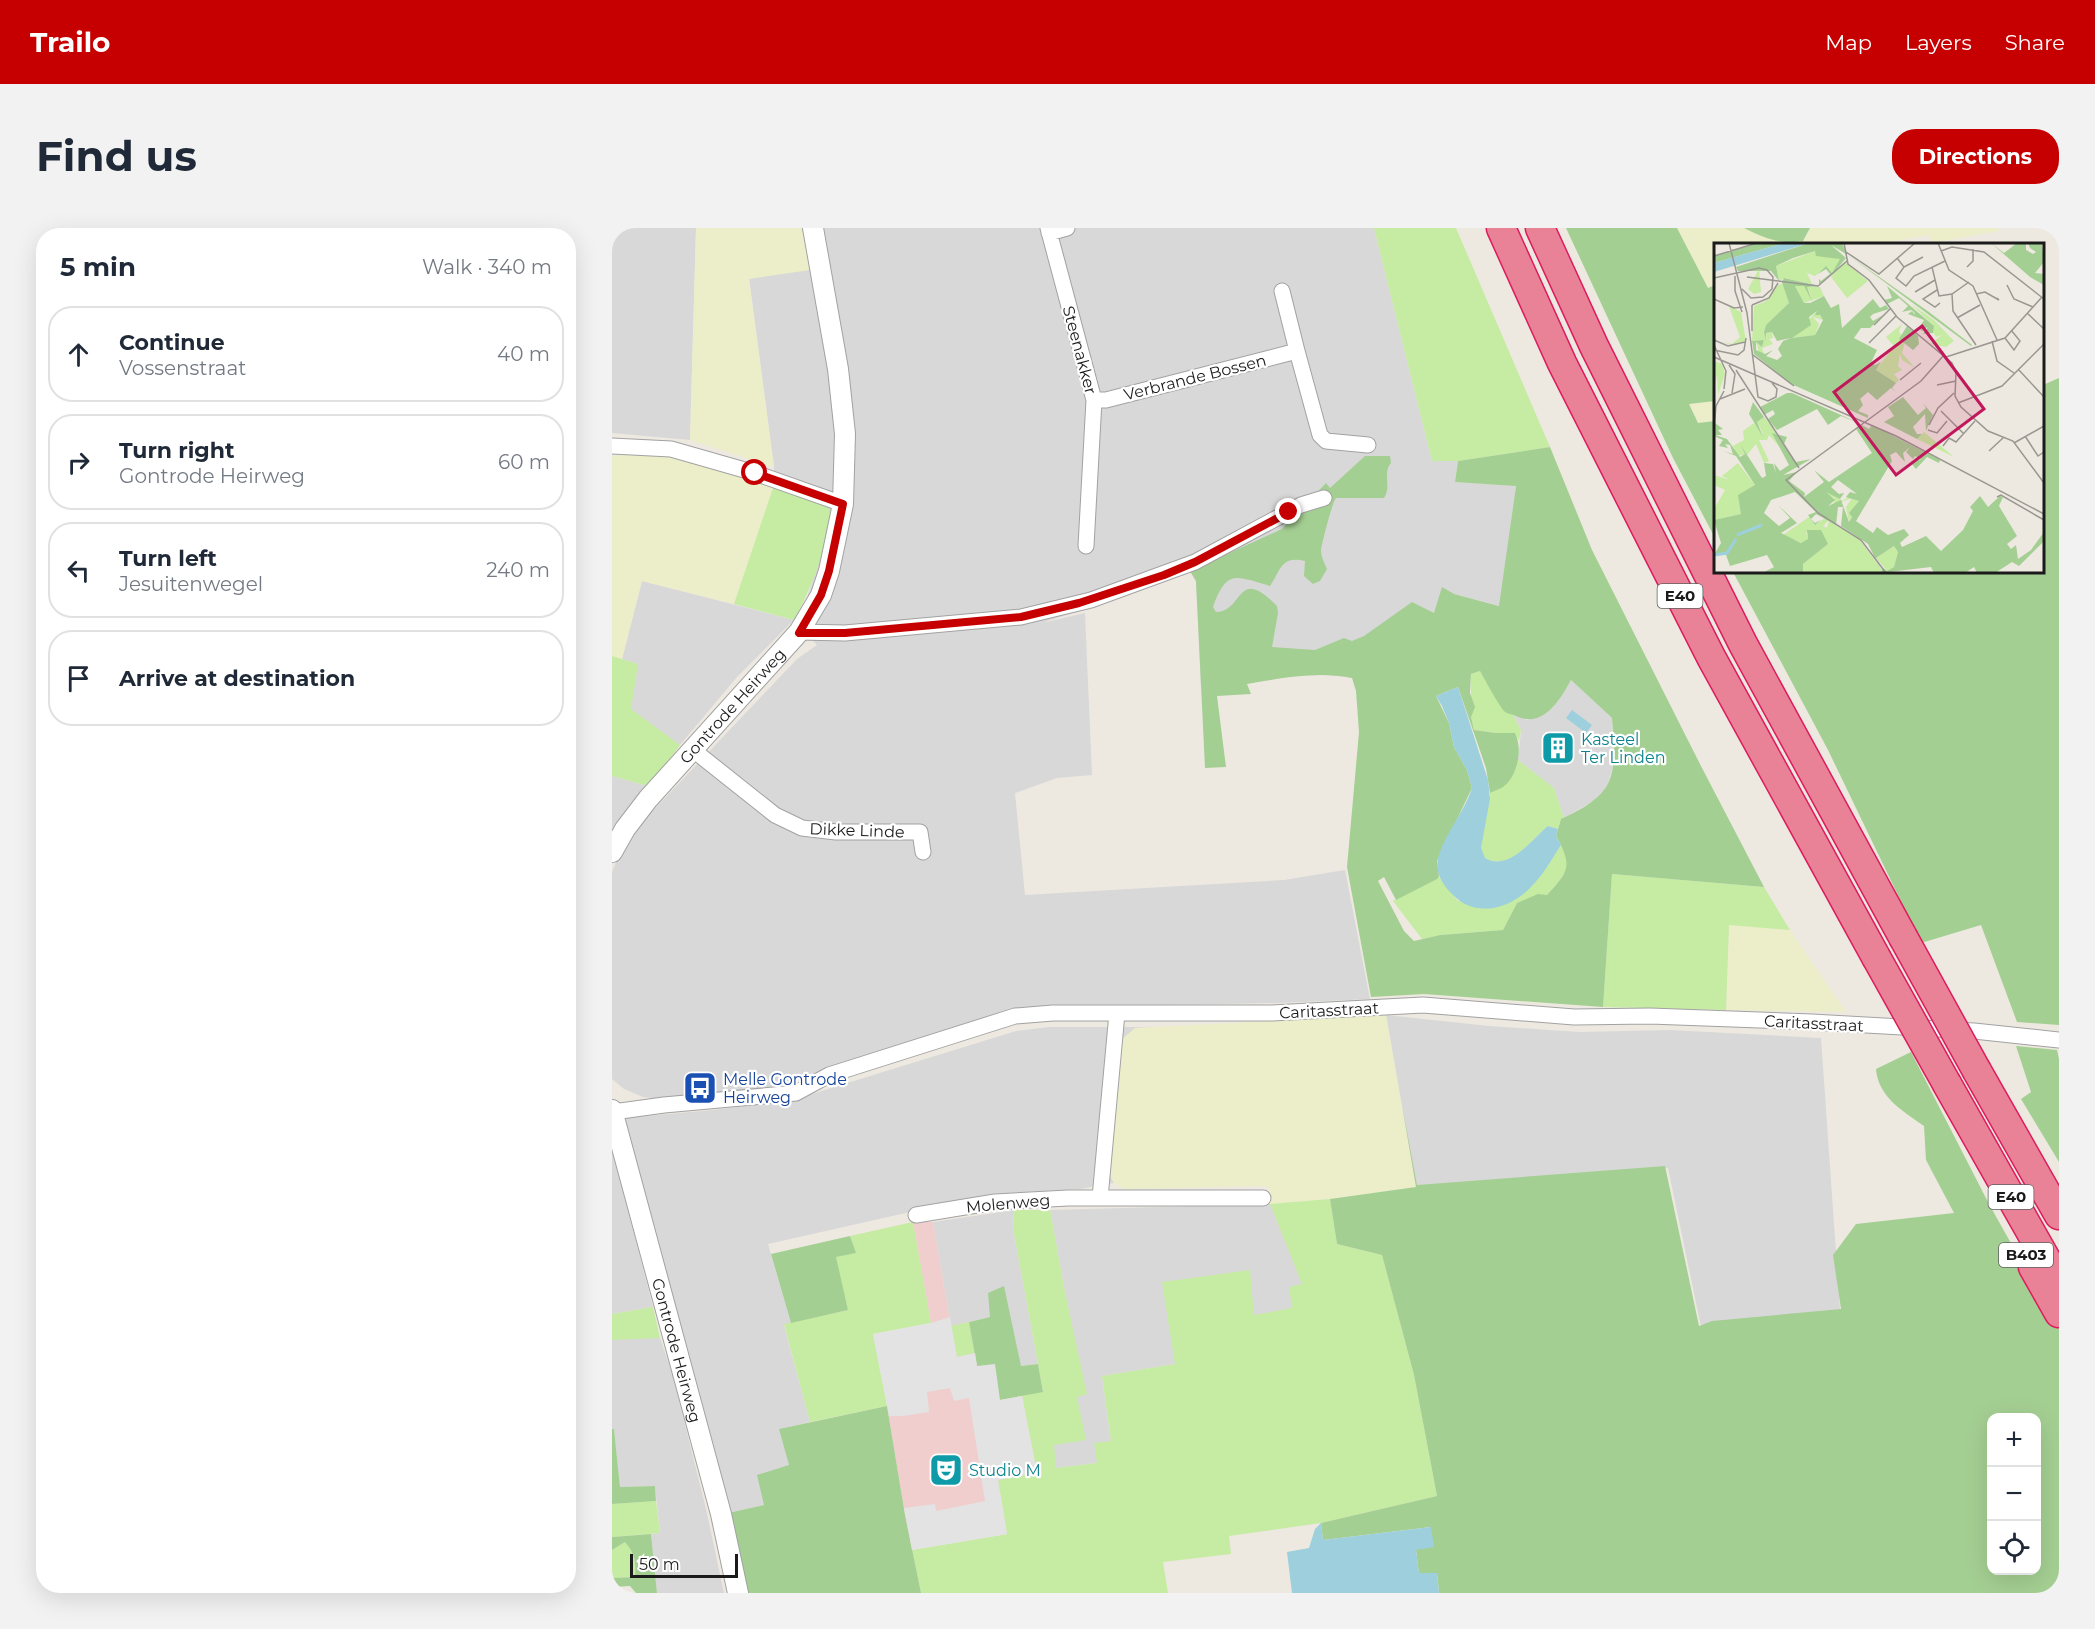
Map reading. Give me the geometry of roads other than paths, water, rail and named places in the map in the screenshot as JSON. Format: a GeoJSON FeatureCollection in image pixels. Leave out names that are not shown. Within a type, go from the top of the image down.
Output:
{"type":"FeatureCollection","features":[{"type":"Feature","properties":{"kind":"highway","name":"E40"},"geometry":{"type":"LineString","coordinates":[[1501,228],[1562,363],[1711,657],[2059,1282]]}},
{"type":"Feature","properties":{"kind":"highway","name":"E40"},"geometry":{"type":"LineString","coordinates":[[1540,228],[1594,346],[1743,644],[1977,1071],[2059,1215]]}},
{"type":"Feature","properties":{"kind":"highway","name":"B403"},"geometry":{"type":"LineString","coordinates":[[1963,1112],[1994,1196],[2059,1313]]}},
{"type":"Feature","properties":{"kind":"street","name":"Gontrode Heirweg"},"geometry":{"type":"LineString","coordinates":[[612,852],[625,829],[648,799],[799,633],[821,595],[829,571],[843,504],[845,434],[838,369],[813,228]]}},
{"type":"Feature","properties":{"kind":"street"},"geometry":{"type":"LineString","coordinates":[[1048,231],[1067,228]]}},
{"type":"Feature","properties":{"kind":"street","name":"Steenakker"},"geometry":{"type":"LineString","coordinates":[[1048,231],[1094,400],[1086,546]]}},
{"type":"Feature","properties":{"kind":"street"},"geometry":{"type":"LineString","coordinates":[[1282,291],[1320,435],[1326,441],[1368,445]]}},
{"type":"Feature","properties":{"kind":"street","name":"Verbrande Bossen"},"geometry":{"type":"LineString","coordinates":[[1094,400],[1106,400],[1296,351]]}},
{"type":"Feature","properties":{"kind":"street"},"geometry":{"type":"LineString","coordinates":[[612,446],[671,449],[755,473],[843,504]]}},
{"type":"Feature","properties":{"kind":"street"},"geometry":{"type":"LineString","coordinates":[[799,633],[845,633],[1021,617],[1091,600],[1195,562],[1301,505],[1324,498]]}},
{"type":"Feature","properties":{"kind":"street","name":"Dikke Linde"},"geometry":{"type":"LineString","coordinates":[[692,749],[775,815],[802,828],[836,832],[920,832],[923,852]]}},
{"type":"Feature","properties":{"kind":"street","name":"Caritasstraat"},"geometry":{"type":"LineString","coordinates":[[612,1111],[796,1093],[829,1075],[1015,1016],[1053,1013],[1272,1013],[1424,1005],[1574,1017],[1650,1016],[1812,1022],[1974,1031],[2059,1040]]}},
{"type":"Feature","properties":{"kind":"street"},"geometry":{"type":"LineString","coordinates":[[1101,1198],[1117,1013]]}},
{"type":"Feature","properties":{"kind":"street","name":"Gontrode Heirweg"},"geometry":{"type":"LineString","coordinates":[[612,1111],[721,1514],[738,1593]]}},
{"type":"Feature","properties":{"kind":"street","name":"Molenweg"},"geometry":{"type":"LineString","coordinates":[[916,1215],[995,1202],[1101,1198],[1263,1198]]}},
{"type":"Feature","properties":{"kind":"water"},"geometry":{"type":"Polygon","coordinates":[[[1458,687],[1488,780],[1490,799],[1481,848],[1485,858],[1503,861],[1511,858],[1548,826],[1558,829],[1556,836],[1561,845],[1531,887],[1512,901],[1491,908],[1470,906],[1459,900],[1444,885],[1437,868],[1441,850],[1472,788],[1467,770],[1454,747],[1449,723],[1436,696],[1458,687]]]}},
{"type":"Feature","properties":{"kind":"water"},"geometry":{"type":"Polygon","coordinates":[[[1572,710],[1592,725],[1586,733],[1566,718],[1572,710]]]}},
{"type":"Feature","properties":{"kind":"water"},"geometry":{"type":"Polygon","coordinates":[[[1321,1523],[1323,1540],[1431,1527],[1434,1547],[1416,1550],[1419,1573],[1437,1573],[1439,1593],[1292,1593],[1287,1552],[1309,1548],[1315,1529],[1321,1523]]]}},
{"type":"Feature","properties":{"kind":"place","name":"Kasteel Ter Linden"},"geometry":{"type":"Point","coordinates":[1558,748]}},
{"type":"Feature","properties":{"kind":"place","name":"Melle Gontrode Heirweg"},"geometry":{"type":"Point","coordinates":[700,1088]}},
{"type":"Feature","properties":{"kind":"place","name":"Studio M"},"geometry":{"type":"Point","coordinates":[946,1470]}}]}
